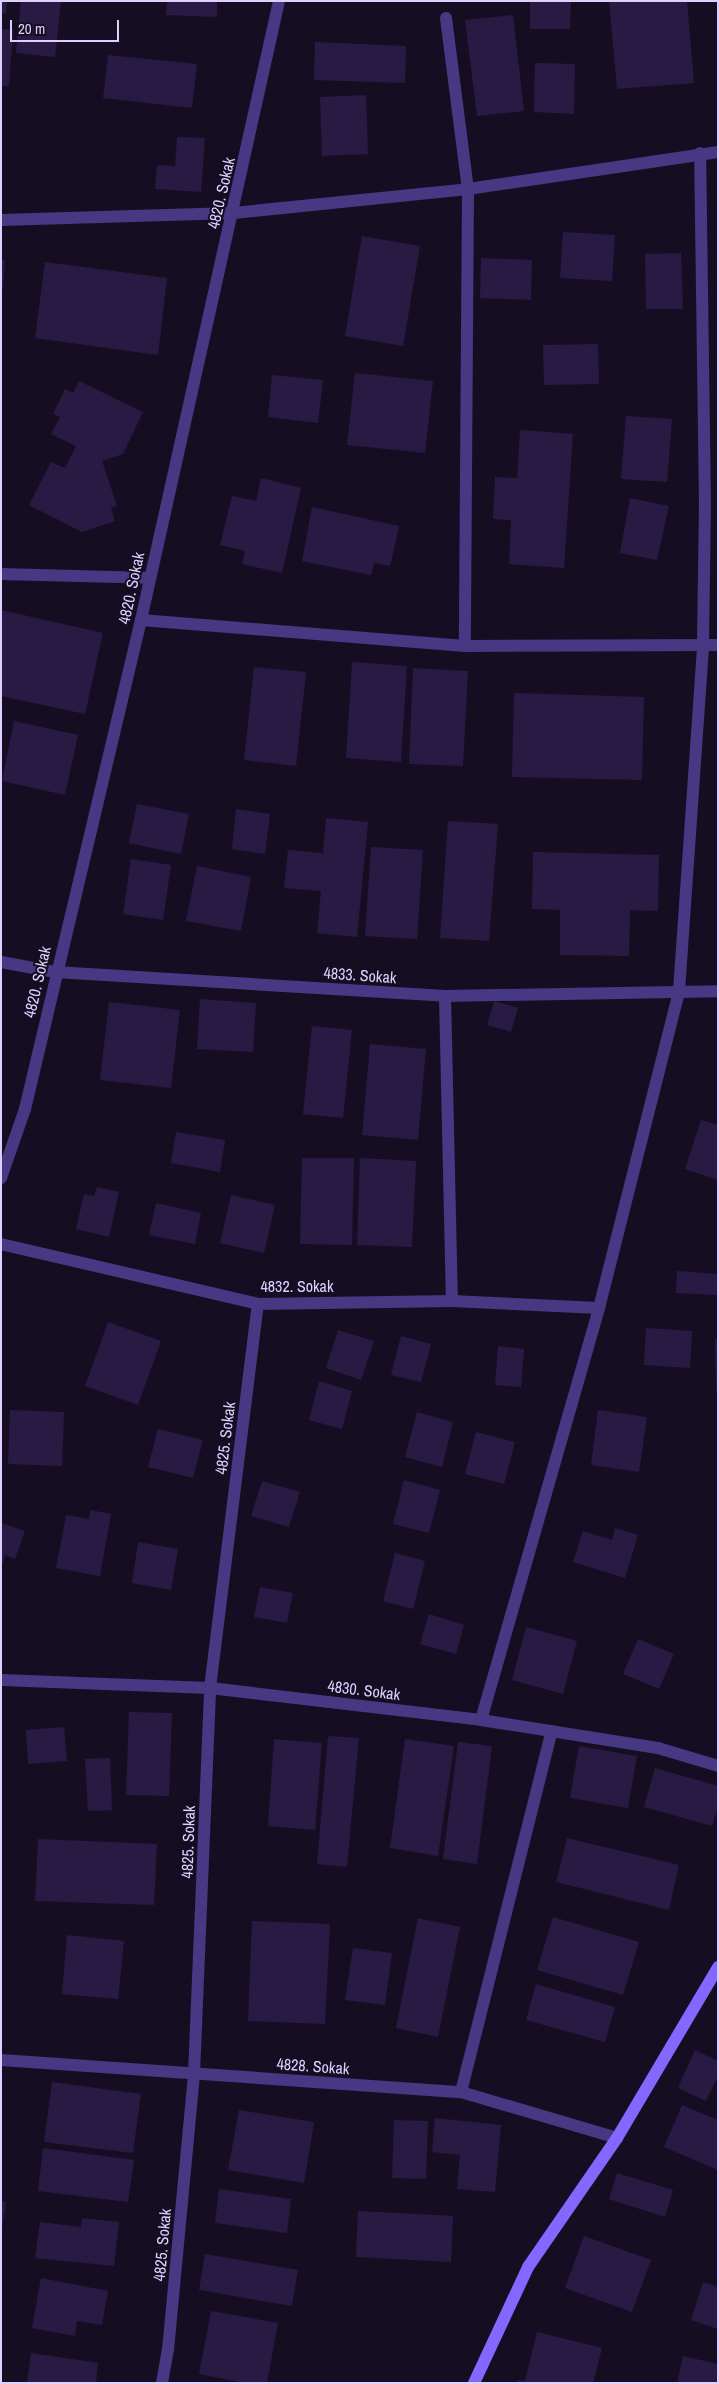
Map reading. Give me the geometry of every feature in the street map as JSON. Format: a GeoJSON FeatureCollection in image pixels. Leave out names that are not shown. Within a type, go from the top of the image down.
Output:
{"type":"FeatureCollection","features":[{"type":"Feature","properties":{"kind":"street","name":"4820. Sokak"},"geometry":{"type":"LineString","coordinates":[[1,1178],[25,1109],[55,972],[141,620],[280,1]]}},
{"type":"Feature","properties":{"kind":"street"},"geometry":{"type":"LineString","coordinates":[[446,18],[468,189],[465,646]]}},
{"type":"Feature","properties":{"kind":"street"},"geometry":{"type":"LineString","coordinates":[[1,220],[233,213],[468,189],[700,153],[718,152]]}},
{"type":"Feature","properties":{"kind":"street"},"geometry":{"type":"LineString","coordinates":[[481,1720],[599,1308],[679,991],[703,644],[705,505],[700,153]]}},
{"type":"Feature","properties":{"kind":"street"},"geometry":{"type":"LineString","coordinates":[[1,574],[150,578]]}},
{"type":"Feature","properties":{"kind":"street"},"geometry":{"type":"LineString","coordinates":[[141,620],[465,646],[718,645]]}},
{"type":"Feature","properties":{"kind":"street","name":"4833. Sokak"},"geometry":{"type":"LineString","coordinates":[[1,962],[55,972],[446,996],[718,991]]}},
{"type":"Feature","properties":{"kind":"street"},"geometry":{"type":"LineString","coordinates":[[446,996],[452,1301]]}},
{"type":"Feature","properties":{"kind":"street","name":"4832. Sokak"},"geometry":{"type":"LineString","coordinates":[[1,1244],[258,1304],[452,1301],[599,1308]]}},
{"type":"Feature","properties":{"kind":"street","name":"4825. Sokak"},"geometry":{"type":"LineString","coordinates":[[162,2383],[168,2350],[194,2074],[210,1688],[258,1304]]}},
{"type":"Feature","properties":{"kind":"street","name":"4830. Sokak"},"geometry":{"type":"LineString","coordinates":[[1,1680],[210,1688],[481,1720],[658,1748],[718,1766]]}},
{"type":"Feature","properties":{"kind":"street"},"geometry":{"type":"LineString","coordinates":[[461,2092],[552,1732]]}},
{"type":"Feature","properties":{"kind":"street"},"geometry":{"type":"LineString","coordinates":[[474,2383],[528,2267],[617,2138],[718,1967]]}},
{"type":"Feature","properties":{"kind":"street","name":"4828. Sokak"},"geometry":{"type":"LineString","coordinates":[[1,2060],[461,2092],[617,2138]]}},
{"type":"Feature","properties":{"kind":"building"},"geometry":{"type":"Polygon","coordinates":[[[1,1],[7,1],[6,14],[1,13],[1,1]]]}},
{"type":"Feature","properties":{"kind":"building"},"geometry":{"type":"Polygon","coordinates":[[[21,1],[61,1],[55,57],[16,53],[21,1]]]}},
{"type":"Feature","properties":{"kind":"building"},"geometry":{"type":"Polygon","coordinates":[[[167,1],[217,1],[217,17],[166,15],[167,1]]]}},
{"type":"Feature","properties":{"kind":"building"},"geometry":{"type":"Polygon","coordinates":[[[530,1],[571,1],[570,29],[530,29],[530,1]]]}},
{"type":"Feature","properties":{"kind":"building"},"geometry":{"type":"Polygon","coordinates":[[[609,1],[687,1],[694,83],[617,89],[609,1]]]}},
{"type":"Feature","properties":{"kind":"building"},"geometry":{"type":"Polygon","coordinates":[[[513,15],[524,111],[477,116],[465,20],[513,15]]]}},
{"type":"Feature","properties":{"kind":"building"},"geometry":{"type":"Polygon","coordinates":[[[1,29],[13,30],[9,86],[1,86],[1,29]]]}},
{"type":"Feature","properties":{"kind":"building"},"geometry":{"type":"Polygon","coordinates":[[[315,42],[406,46],[405,83],[314,80],[315,42]]]}},
{"type":"Feature","properties":{"kind":"building"},"geometry":{"type":"Polygon","coordinates":[[[108,55],[197,64],[192,108],[103,98],[108,55]]]}},
{"type":"Feature","properties":{"kind":"building"},"geometry":{"type":"Polygon","coordinates":[[[535,63],[575,64],[574,114],[534,112],[535,63]]]}},
{"type":"Feature","properties":{"kind":"building"},"geometry":{"type":"Polygon","coordinates":[[[366,95],[368,154],[322,156],[320,97],[366,95]]]}},
{"type":"Feature","properties":{"kind":"building"},"geometry":{"type":"Polygon","coordinates":[[[177,137],[205,138],[201,192],[155,189],[157,165],[175,166],[177,137]]]}},
{"type":"Feature","properties":{"kind":"building"},"geometry":{"type":"Polygon","coordinates":[[[563,232],[615,235],[612,281],[560,278],[563,232]]]}},
{"type":"Feature","properties":{"kind":"building"},"geometry":{"type":"Polygon","coordinates":[[[362,236],[420,246],[403,346],[345,336],[362,236]]]}},
{"type":"Feature","properties":{"kind":"building"},"geometry":{"type":"Polygon","coordinates":[[[681,253],[683,309],[646,309],[645,254],[681,253]]]}},
{"type":"Feature","properties":{"kind":"building"},"geometry":{"type":"Polygon","coordinates":[[[481,258],[532,260],[531,300],[480,298],[481,258]]]}},
{"type":"Feature","properties":{"kind":"building"},"geometry":{"type":"Polygon","coordinates":[[[1,259],[5,260],[3,289],[1,289],[1,259]]]}},
{"type":"Feature","properties":{"kind":"building"},"geometry":{"type":"Polygon","coordinates":[[[45,262],[167,278],[158,355],[35,338],[45,262]]]}},
{"type":"Feature","properties":{"kind":"building"},"geometry":{"type":"Polygon","coordinates":[[[598,344],[599,384],[544,385],[543,345],[598,344]]]}},
{"type":"Feature","properties":{"kind":"building"},"geometry":{"type":"Polygon","coordinates":[[[355,373],[433,381],[425,453],[347,445],[355,373]]]}},
{"type":"Feature","properties":{"kind":"building"},"geometry":{"type":"Polygon","coordinates":[[[272,375],[323,380],[318,423],[268,417],[272,375]]]}},
{"type":"Feature","properties":{"kind":"building"},"geometry":{"type":"Polygon","coordinates":[[[79,381],[143,412],[123,454],[102,461],[117,506],[111,508],[115,521],[82,532],[29,505],[51,462],[65,468],[76,446],[51,434],[60,417],[53,414],[65,389],[73,393],[79,381]]]}},
{"type":"Feature","properties":{"kind":"building"},"geometry":{"type":"Polygon","coordinates":[[[626,416],[672,419],[667,482],[621,479],[626,416]]]}},
{"type":"Feature","properties":{"kind":"building"},"geometry":{"type":"Polygon","coordinates":[[[520,430],[573,434],[564,568],[509,564],[511,520],[493,519],[495,477],[517,478],[520,430]]]}},
{"type":"Feature","properties":{"kind":"building"},"geometry":{"type":"Polygon","coordinates":[[[261,478],[301,488],[282,573],[242,564],[245,551],[220,545],[232,496],[256,501],[261,478]]]}},
{"type":"Feature","properties":{"kind":"building"},"geometry":{"type":"Polygon","coordinates":[[[630,498],[669,506],[657,560],[620,553],[630,498]]]}},
{"type":"Feature","properties":{"kind":"building"},"geometry":{"type":"Polygon","coordinates":[[[312,507],[399,526],[390,566],[374,563],[371,575],[302,561],[312,507]]]}},
{"type":"Feature","properties":{"kind":"building"},"geometry":{"type":"Polygon","coordinates":[[[1,610],[103,633],[85,714],[1,696],[1,610]]]}},
{"type":"Feature","properties":{"kind":"building"},"geometry":{"type":"Polygon","coordinates":[[[352,662],[407,666],[401,762],[346,758],[352,662]]]}},
{"type":"Feature","properties":{"kind":"building"},"geometry":{"type":"Polygon","coordinates":[[[254,667],[306,672],[296,766],[244,760],[254,667]]]}},
{"type":"Feature","properties":{"kind":"building"},"geometry":{"type":"Polygon","coordinates":[[[413,668],[468,671],[463,766],[409,764],[413,668]]]}},
{"type":"Feature","properties":{"kind":"building"},"geometry":{"type":"Polygon","coordinates":[[[514,693],[644,697],[642,780],[512,777],[514,693]]]}},
{"type":"Feature","properties":{"kind":"building"},"geometry":{"type":"Polygon","coordinates":[[[14,721],[78,735],[65,795],[2,781],[14,721]]]}},
{"type":"Feature","properties":{"kind":"building"},"geometry":{"type":"Polygon","coordinates":[[[137,804],[189,814],[181,854],[129,843],[137,804]]]}},
{"type":"Feature","properties":{"kind":"building"},"geometry":{"type":"Polygon","coordinates":[[[236,809],[270,814],[265,854],[232,849],[236,809]]]}},
{"type":"Feature","properties":{"kind":"building"},"geometry":{"type":"Polygon","coordinates":[[[326,818],[368,822],[357,937],[317,933],[321,891],[284,888],[288,850],[323,853],[326,818]]]}},
{"type":"Feature","properties":{"kind":"building"},"geometry":{"type":"Polygon","coordinates":[[[448,821],[498,824],[489,941],[440,938],[448,821]]]}},
{"type":"Feature","properties":{"kind":"building"},"geometry":{"type":"Polygon","coordinates":[[[371,847],[423,850],[417,939],[365,936],[371,847]]]}},
{"type":"Feature","properties":{"kind":"building"},"geometry":{"type":"Polygon","coordinates":[[[533,852],[659,855],[658,911],[630,910],[629,956],[560,955],[560,910],[532,909],[533,852]]]}},
{"type":"Feature","properties":{"kind":"building"},"geometry":{"type":"Polygon","coordinates":[[[131,859],[171,865],[163,920],[123,914],[131,859]]]}},
{"type":"Feature","properties":{"kind":"building"},"geometry":{"type":"Polygon","coordinates":[[[197,866],[251,877],[241,931],[186,921],[197,866]]]}},
{"type":"Feature","properties":{"kind":"building"},"geometry":{"type":"Polygon","coordinates":[[[200,999],[256,1003],[253,1052],[197,1049],[200,999]]]}},
{"type":"Feature","properties":{"kind":"building"},"geometry":{"type":"Polygon","coordinates":[[[494,1001],[518,1008],[511,1032],[487,1025],[494,1001]]]}},
{"type":"Feature","properties":{"kind":"building"},"geometry":{"type":"Polygon","coordinates":[[[109,1002],[180,1010],[171,1088],[100,1080],[109,1002]]]}},
{"type":"Feature","properties":{"kind":"building"},"geometry":{"type":"Polygon","coordinates":[[[312,1026],[352,1030],[343,1118],[303,1114],[312,1026]]]}},
{"type":"Feature","properties":{"kind":"building"},"geometry":{"type":"Polygon","coordinates":[[[370,1044],[426,1049],[418,1140],[362,1135],[370,1044]]]}},
{"type":"Feature","properties":{"kind":"building"},"geometry":{"type":"Polygon","coordinates":[[[701,1120],[718,1125],[718,1180],[685,1169],[701,1120]]]}},
{"type":"Feature","properties":{"kind":"building"},"geometry":{"type":"Polygon","coordinates":[[[176,1132],[225,1140],[220,1172],[171,1163],[176,1132]]]}},
{"type":"Feature","properties":{"kind":"building"},"geometry":{"type":"Polygon","coordinates":[[[302,1158],[354,1158],[352,1245],[300,1244],[302,1158]]]}},
{"type":"Feature","properties":{"kind":"building"},"geometry":{"type":"Polygon","coordinates":[[[360,1158],[416,1161],[412,1247],[357,1245],[360,1158]]]}},
{"type":"Feature","properties":{"kind":"building"},"geometry":{"type":"Polygon","coordinates":[[[97,1187],[119,1192],[109,1237],[76,1229],[84,1194],[94,1196],[97,1187]]]}},
{"type":"Feature","properties":{"kind":"building"},"geometry":{"type":"Polygon","coordinates":[[[231,1195],[275,1205],[264,1253],[220,1243],[231,1195]]]}},
{"type":"Feature","properties":{"kind":"building"},"geometry":{"type":"Polygon","coordinates":[[[156,1203],[201,1213],[195,1244],[149,1235],[156,1203]]]}},
{"type":"Feature","properties":{"kind":"building"},"geometry":{"type":"Polygon","coordinates":[[[677,1271],[718,1274],[718,1295],[676,1293],[677,1271]]]}},
{"type":"Feature","properties":{"kind":"building"},"geometry":{"type":"Polygon","coordinates":[[[108,1322],[161,1341],[138,1405],[85,1386],[108,1322]]]}},
{"type":"Feature","properties":{"kind":"building"},"geometry":{"type":"Polygon","coordinates":[[[646,1328],[692,1331],[690,1368],[644,1365],[646,1328]]]}},
{"type":"Feature","properties":{"kind":"building"},"geometry":{"type":"Polygon","coordinates":[[[338,1330],[374,1341],[361,1380],[326,1368],[338,1330]]]}},
{"type":"Feature","properties":{"kind":"building"},"geometry":{"type":"Polygon","coordinates":[[[401,1336],[431,1344],[421,1382],[391,1375],[401,1336]]]}},
{"type":"Feature","properties":{"kind":"building"},"geometry":{"type":"Polygon","coordinates":[[[715,1339],[718,1339],[718,1391],[716,1391],[715,1339]]]}},
{"type":"Feature","properties":{"kind":"building"},"geometry":{"type":"Polygon","coordinates":[[[498,1346],[524,1349],[521,1387],[495,1385],[498,1346]]]}},
{"type":"Feature","properties":{"kind":"building"},"geometry":{"type":"Polygon","coordinates":[[[319,1381],[352,1391],[342,1429],[309,1420],[319,1381]]]}},
{"type":"Feature","properties":{"kind":"building"},"geometry":{"type":"Polygon","coordinates":[[[10,1410],[64,1412],[62,1466],[8,1464],[10,1410]]]}},
{"type":"Feature","properties":{"kind":"building"},"geometry":{"type":"Polygon","coordinates":[[[598,1410],[647,1417],[639,1472],[591,1465],[598,1410]]]}},
{"type":"Feature","properties":{"kind":"building"},"geometry":{"type":"Polygon","coordinates":[[[417,1412],[453,1422],[442,1467],[405,1457],[417,1412]]]}},
{"type":"Feature","properties":{"kind":"building"},"geometry":{"type":"Polygon","coordinates":[[[158,1429],[203,1440],[193,1478],[148,1467],[158,1429]]]}},
{"type":"Feature","properties":{"kind":"building"},"geometry":{"type":"Polygon","coordinates":[[[476,1432],[515,1442],[504,1484],[465,1474],[476,1432]]]}},
{"type":"Feature","properties":{"kind":"building"},"geometry":{"type":"Polygon","coordinates":[[[404,1480],[440,1490],[429,1533],[393,1524],[404,1480]]]}},
{"type":"Feature","properties":{"kind":"building"},"geometry":{"type":"Polygon","coordinates":[[[262,1481],[300,1492],[289,1527],[251,1516],[262,1481]]]}},
{"type":"Feature","properties":{"kind":"building"},"geometry":{"type":"Polygon","coordinates":[[[90,1510],[111,1514],[100,1576],[56,1568],[66,1515],[89,1519],[90,1510]]]}},
{"type":"Feature","properties":{"kind":"building"},"geometry":{"type":"Polygon","coordinates":[[[1,1523],[25,1531],[15,1559],[5,1555],[2,1566],[1,1523]]]}},
{"type":"Feature","properties":{"kind":"building"},"geometry":{"type":"Polygon","coordinates":[[[615,1528],[638,1535],[625,1578],[573,1562],[583,1531],[612,1540],[615,1528]]]}},
{"type":"Feature","properties":{"kind":"building"},"geometry":{"type":"Polygon","coordinates":[[[138,1542],[178,1549],[171,1590],[132,1583],[138,1542]]]}},
{"type":"Feature","properties":{"kind":"building"},"geometry":{"type":"Polygon","coordinates":[[[395,1553],[425,1561],[413,1609],[383,1601],[395,1553]]]}},
{"type":"Feature","properties":{"kind":"building"},"geometry":{"type":"Polygon","coordinates":[[[260,1587],[293,1593],[287,1623],[254,1617],[260,1587]]]}},
{"type":"Feature","properties":{"kind":"building"},"geometry":{"type":"Polygon","coordinates":[[[429,1614],[464,1625],[456,1654],[420,1644],[429,1614]]]}},
{"type":"Feature","properties":{"kind":"building"},"geometry":{"type":"Polygon","coordinates":[[[526,1627],[577,1641],[563,1694],[512,1680],[526,1627]]]}},
{"type":"Feature","properties":{"kind":"building"},"geometry":{"type":"Polygon","coordinates":[[[638,1639],[674,1654],[659,1689],[623,1674],[638,1639]]]}},
{"type":"Feature","properties":{"kind":"building"},"geometry":{"type":"Polygon","coordinates":[[[129,1712],[172,1713],[169,1796],[126,1795],[129,1712]]]}},
{"type":"Feature","properties":{"kind":"building"},"geometry":{"type":"Polygon","coordinates":[[[64,1727],[67,1761],[28,1764],[26,1730],[64,1727]]]}},
{"type":"Feature","properties":{"kind":"building"},"geometry":{"type":"Polygon","coordinates":[[[328,1736],[359,1738],[347,1867],[317,1864],[328,1736]]]}},
{"type":"Feature","properties":{"kind":"building"},"geometry":{"type":"Polygon","coordinates":[[[274,1739],[322,1743],[315,1830],[268,1826],[274,1739]]]}},
{"type":"Feature","properties":{"kind":"building"},"geometry":{"type":"Polygon","coordinates":[[[405,1739],[454,1746],[438,1856],[390,1848],[405,1739]]]}},
{"type":"Feature","properties":{"kind":"building"},"geometry":{"type":"Polygon","coordinates":[[[458,1742],[492,1746],[477,1864],[443,1859],[458,1742]]]}},
{"type":"Feature","properties":{"kind":"building"},"geometry":{"type":"Polygon","coordinates":[[[579,1746],[637,1756],[628,1808],[570,1798],[579,1746]]]}},
{"type":"Feature","properties":{"kind":"building"},"geometry":{"type":"Polygon","coordinates":[[[110,1758],[112,1810],[88,1811],[85,1759],[110,1758]]]}},
{"type":"Feature","properties":{"kind":"building"},"geometry":{"type":"Polygon","coordinates":[[[655,1768],[718,1786],[718,1807],[712,1826],[644,1807],[655,1768]]]}},
{"type":"Feature","properties":{"kind":"building"},"geometry":{"type":"Polygon","coordinates":[[[567,1838],[679,1865],[669,1910],[556,1882],[567,1838]]]}},
{"type":"Feature","properties":{"kind":"building"},"geometry":{"type":"Polygon","coordinates":[[[38,1839],[157,1844],[154,1905],[35,1901],[38,1839]]]}},
{"type":"Feature","properties":{"kind":"building"},"geometry":{"type":"Polygon","coordinates":[[[553,1917],[639,1942],[623,1995],[537,1970],[553,1917]]]}},
{"type":"Feature","properties":{"kind":"building"},"geometry":{"type":"Polygon","coordinates":[[[418,1918],[460,1927],[438,2037],[396,2028],[418,1918]]]}},
{"type":"Feature","properties":{"kind":"building"},"geometry":{"type":"Polygon","coordinates":[[[252,1921],[330,1924],[325,2024],[248,2021],[252,1921]]]}},
{"type":"Feature","properties":{"kind":"building"},"geometry":{"type":"Polygon","coordinates":[[[67,1935],[124,1941],[118,1999],[62,1994],[67,1935]]]}},
{"type":"Feature","properties":{"kind":"building"},"geometry":{"type":"Polygon","coordinates":[[[353,1948],[392,1953],[385,2005],[345,2000],[353,1948]]]}},
{"type":"Feature","properties":{"kind":"building"},"geometry":{"type":"Polygon","coordinates":[[[536,1984],[615,2007],[605,2042],[526,2020],[536,1984]]]}},
{"type":"Feature","properties":{"kind":"building"},"geometry":{"type":"Polygon","coordinates":[[[695,2050],[718,2061],[718,2076],[706,2101],[678,2088],[695,2050]]]}},
{"type":"Feature","properties":{"kind":"building"},"geometry":{"type":"Polygon","coordinates":[[[52,2082],[141,2094],[133,2153],[44,2142],[52,2082]]]}},
{"type":"Feature","properties":{"kind":"building"},"geometry":{"type":"Polygon","coordinates":[[[682,2105],[718,2120],[718,2170],[664,2147],[682,2105]]]}},
{"type":"Feature","properties":{"kind":"building"},"geometry":{"type":"Polygon","coordinates":[[[239,2110],[314,2122],[304,2183],[228,2170],[239,2110]]]}},
{"type":"Feature","properties":{"kind":"building"},"geometry":{"type":"Polygon","coordinates":[[[435,2118],[501,2125],[495,2192],[457,2189],[460,2155],[432,2152],[435,2118]]]}},
{"type":"Feature","properties":{"kind":"building"},"geometry":{"type":"Polygon","coordinates":[[[394,2120],[428,2121],[426,2179],[392,2178],[394,2120]]]}},
{"type":"Feature","properties":{"kind":"building"},"geometry":{"type":"Polygon","coordinates":[[[43,2148],[134,2160],[128,2202],[38,2191],[43,2148]]]}},
{"type":"Feature","properties":{"kind":"building"},"geometry":{"type":"Polygon","coordinates":[[[617,2173],[673,2190],[665,2217],[609,2199],[617,2173]]]}},
{"type":"Feature","properties":{"kind":"building"},"geometry":{"type":"Polygon","coordinates":[[[219,2189],[291,2199],[287,2233],[215,2223],[219,2189]]]}},
{"type":"Feature","properties":{"kind":"building"},"geometry":{"type":"Polygon","coordinates":[[[1,2201],[6,2202],[2,2229],[1,2229],[1,2201]]]}},
{"type":"Feature","properties":{"kind":"building"},"geometry":{"type":"Polygon","coordinates":[[[358,2211],[453,2216],[451,2262],[356,2257],[358,2211]]]}},
{"type":"Feature","properties":{"kind":"building"},"geometry":{"type":"Polygon","coordinates":[[[82,2218],[119,2222],[114,2266],[35,2258],[40,2222],[81,2227],[82,2218]]]}},
{"type":"Feature","properties":{"kind":"building"},"geometry":{"type":"Polygon","coordinates":[[[584,2236],[651,2260],[632,2312],[565,2288],[584,2236]]]}},
{"type":"Feature","properties":{"kind":"building"},"geometry":{"type":"Polygon","coordinates":[[[205,2254],[298,2270],[292,2306],[199,2290],[205,2254]]]}},
{"type":"Feature","properties":{"kind":"building"},"geometry":{"type":"Polygon","coordinates":[[[41,2278],[108,2291],[102,2325],[77,2321],[75,2336],[32,2328],[41,2278]]]}},
{"type":"Feature","properties":{"kind":"building"},"geometry":{"type":"Polygon","coordinates":[[[703,2282],[718,2287],[718,2329],[691,2320],[703,2282]]]}},
{"type":"Feature","properties":{"kind":"building"},"geometry":{"type":"Polygon","coordinates":[[[211,2311],[278,2323],[267,2383],[245,2383],[199,2374],[211,2311]]]}},
{"type":"Feature","properties":{"kind":"building"},"geometry":{"type":"Polygon","coordinates":[[[537,2332],[602,2348],[593,2383],[517,2383],[518,2380],[525,2381],[537,2332]]]}},
{"type":"Feature","properties":{"kind":"building"},"geometry":{"type":"Polygon","coordinates":[[[31,2353],[98,2363],[96,2383],[27,2383],[31,2353]]]}},
{"type":"Feature","properties":{"kind":"building"},"geometry":{"type":"Polygon","coordinates":[[[683,2356],[718,2364],[718,2383],[677,2383],[683,2356]]]}}]}
